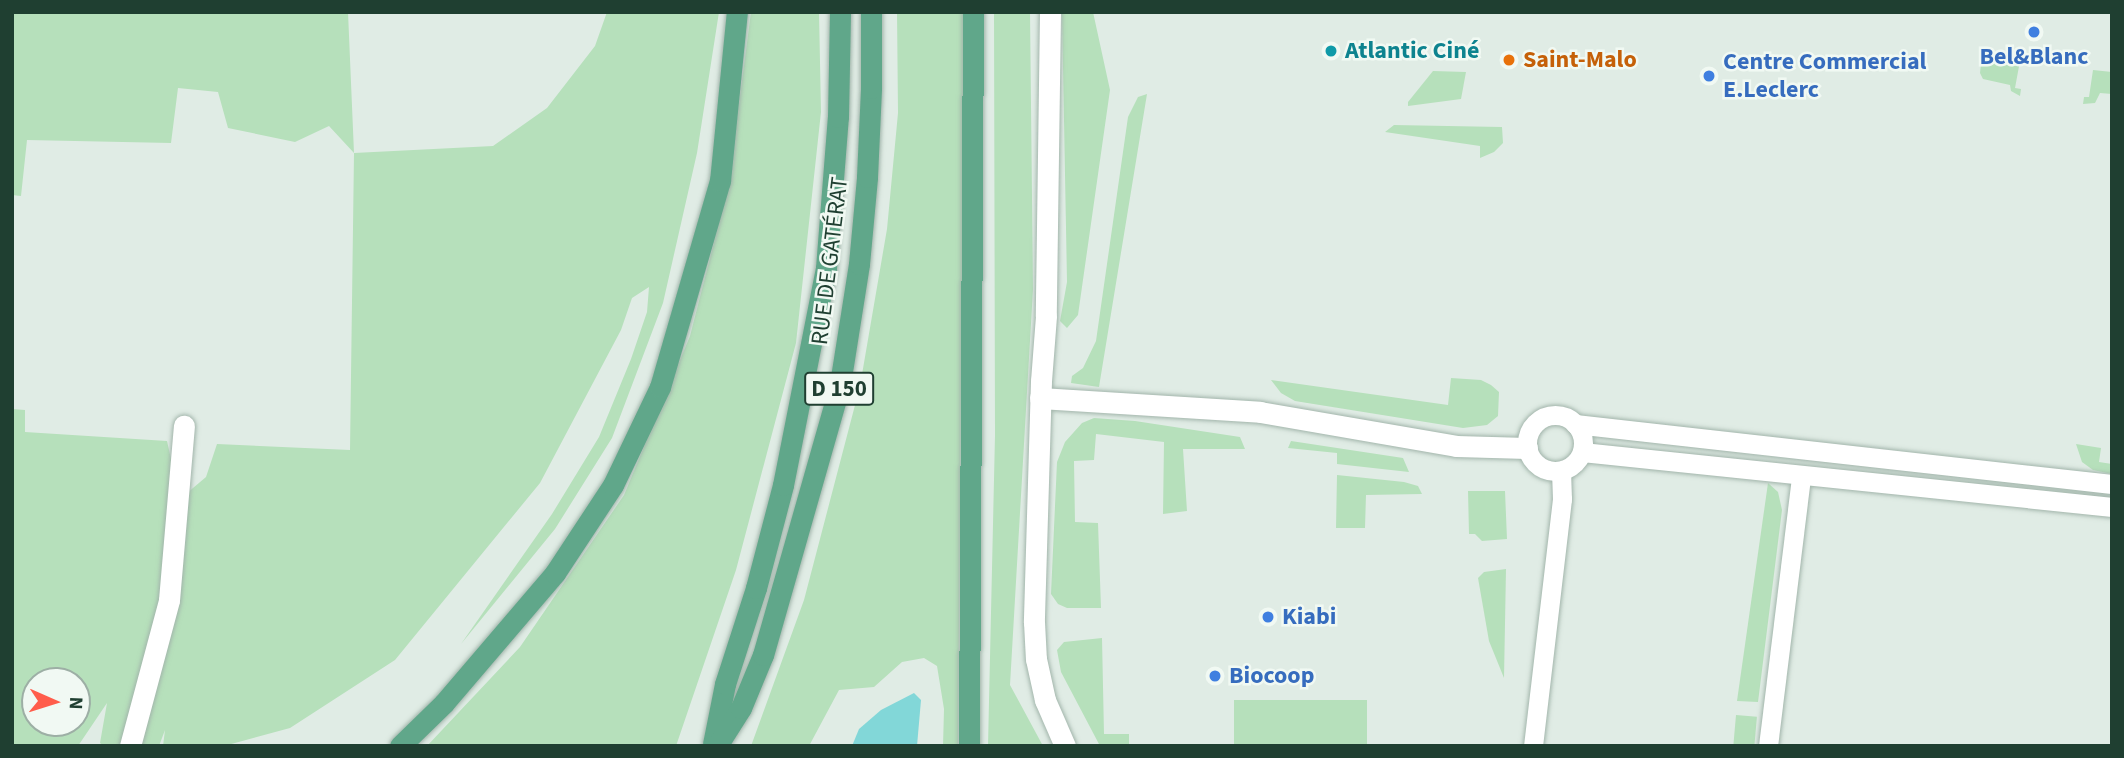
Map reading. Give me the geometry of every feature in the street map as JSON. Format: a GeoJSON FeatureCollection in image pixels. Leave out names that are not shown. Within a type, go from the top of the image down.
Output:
{"type":"FeatureCollection","features":[{"type":"Feature","properties":{"kind":"main road"},"geometry":{"type":"LineString","coordinates":[[400,746],[444,703],[555,573],[612,485],[660,387],[720,181],[737,12]]}},
{"type":"Feature","properties":{"kind":"main road","name":"RUE DE GATÉRAT"},"geometry":{"type":"LineString","coordinates":[[714,746],[725,684],[756,588],[783,485],[826,268],[838,117],[840,12]]}},
{"type":"Feature","properties":{"kind":"main road","name":"RUE DE GATÉRAT"},"geometry":{"type":"LineString","coordinates":[[714,746],[741,708],[763,655],[840,384],[859,264],[867,177],[871,12]]}},
{"type":"Feature","properties":{"kind":"main road"},"geometry":{"type":"LineString","coordinates":[[969,746],[973,12]]}},
{"type":"Feature","properties":{"kind":"street"},"geometry":{"type":"LineString","coordinates":[[1050,12],[1046,302],[1040,398],[1034,622],[1036,659],[1045,700],[1065,746]]}},
{"type":"Feature","properties":{"kind":"street"},"geometry":{"type":"LineString","coordinates":[[1040,398],[1252,411],[1456,446],[1527,448]]}},
{"type":"Feature","properties":{"kind":"street"},"geometry":{"type":"LineString","coordinates":[[130,746],[169,600],[184,426]]}},
{"type":"Feature","properties":{"kind":"lane"},"geometry":{"type":"LineString","coordinates":[[1575,424],[1582,435],[1582,452],[1577,461],[1561,471],[1552,472],[1535,464],[1527,448],[1530,430],[1544,417],[1562,416],[1575,424],[2112,484]]}},
{"type":"Feature","properties":{"kind":"lane"},"geometry":{"type":"LineString","coordinates":[[1582,452],[2112,507]]}},
{"type":"Feature","properties":{"kind":"lane"},"geometry":{"type":"LineString","coordinates":[[1533,746],[1562,499],[1561,471]]}},
{"type":"Feature","properties":{"kind":"lane"},"geometry":{"type":"LineString","coordinates":[[1768,746],[1801,476]]}},
{"type":"Feature","properties":{"kind":"green space"},"geometry":{"type":"Polygon","coordinates":[[[12,12],[348,12],[354,153],[329,126],[295,142],[228,128],[218,92],[178,88],[171,143],[27,140],[21,196],[12,195],[12,12]]]}},
{"type":"Feature","properties":{"kind":"green space"},"geometry":{"type":"Polygon","coordinates":[[[607,12],[719,12],[697,153],[663,303],[612,438],[555,529],[461,644],[552,514],[599,437],[647,312],[649,287],[632,298],[621,330],[540,483],[395,660],[290,728],[224,746],[163,746],[165,730],[159,746],[104,746],[100,743],[107,703],[91,727],[91,667],[21,667],[21,737],[84,737],[78,746],[12,746],[12,409],[25,410],[25,432],[167,441],[180,499],[206,477],[217,444],[350,450],[354,153],[493,146],[547,108],[595,46],[607,12]]]}},
{"type":"Feature","properties":{"kind":"green space"},"geometry":{"type":"Polygon","coordinates":[[[751,12],[819,12],[821,112],[796,343],[736,570],[676,746],[427,746],[520,647],[624,495],[690,336],[728,188],[751,12]]]}},
{"type":"Feature","properties":{"kind":"green space"},"geometry":{"type":"Polygon","coordinates":[[[897,12],[964,12],[958,746],[943,746],[944,709],[937,666],[924,658],[902,662],[874,687],[839,690],[809,746],[751,746],[804,600],[860,386],[887,229],[898,113],[897,12]]]}},
{"type":"Feature","properties":{"kind":"green space"},"geometry":{"type":"Polygon","coordinates":[[[994,12],[1030,12],[1033,289],[1010,685],[1043,746],[988,746],[995,435],[994,12]]]}},
{"type":"Feature","properties":{"kind":"green space"},"geometry":{"type":"Polygon","coordinates":[[[1062,12],[1093,12],[1110,90],[1078,315],[1067,328],[1060,321],[1067,282],[1062,12]]]}},
{"type":"Feature","properties":{"kind":"green space"},"geometry":{"type":"Polygon","coordinates":[[[1982,55],[2020,61],[2015,88],[2021,89],[2020,96],[2011,91],[2010,85],[1983,79],[1980,73],[1982,55]]]}},
{"type":"Feature","properties":{"kind":"green space"},"geometry":{"type":"Polygon","coordinates":[[[2093,70],[2112,72],[2112,94],[2100,93],[2095,103],[2083,104],[2084,97],[2089,97],[2093,70]]]}},
{"type":"Feature","properties":{"kind":"green space"},"geometry":{"type":"Polygon","coordinates":[[[1433,71],[1466,72],[1461,99],[1408,106],[1408,102],[1433,71]]]}},
{"type":"Feature","properties":{"kind":"green space"},"geometry":{"type":"Polygon","coordinates":[[[1147,94],[1099,387],[1071,383],[1072,376],[1083,368],[1096,341],[1128,117],[1138,97],[1147,94]]]}},
{"type":"Feature","properties":{"kind":"green space"},"geometry":{"type":"Polygon","coordinates":[[[1394,125],[1502,127],[1503,143],[1494,152],[1480,158],[1480,146],[1385,132],[1394,125]]]}},
{"type":"Feature","properties":{"kind":"green space"},"geometry":{"type":"Polygon","coordinates":[[[1451,378],[1481,380],[1491,385],[1499,392],[1498,416],[1487,425],[1463,428],[1295,401],[1281,393],[1271,380],[1448,405],[1451,378]]]}},
{"type":"Feature","properties":{"kind":"green space"},"geometry":{"type":"Polygon","coordinates":[[[1094,418],[1135,421],[1240,437],[1245,449],[1183,449],[1187,511],[1163,514],[1164,442],[1096,434],[1094,460],[1074,461],[1075,522],[1098,523],[1101,608],[1067,608],[1058,604],[1051,594],[1057,462],[1065,442],[1082,423],[1094,418]]]}},
{"type":"Feature","properties":{"kind":"green space"},"geometry":{"type":"Polygon","coordinates":[[[1291,441],[1403,458],[1409,472],[1337,464],[1337,453],[1288,448],[1291,441]]]}},
{"type":"Feature","properties":{"kind":"green space"},"geometry":{"type":"Polygon","coordinates":[[[2076,444],[2101,448],[2099,462],[2112,464],[2112,474],[2093,470],[2082,462],[2076,444]]]}},
{"type":"Feature","properties":{"kind":"green space"},"geometry":{"type":"Polygon","coordinates":[[[1337,475],[1404,482],[1418,486],[1422,494],[1366,495],[1365,528],[1336,528],[1337,475]]]}},
{"type":"Feature","properties":{"kind":"green space"},"geometry":{"type":"Polygon","coordinates":[[[1768,483],[1778,492],[1782,510],[1758,702],[1737,701],[1768,483]]]}},
{"type":"Feature","properties":{"kind":"green space"},"geometry":{"type":"Polygon","coordinates":[[[1468,491],[1505,491],[1507,539],[1482,541],[1475,534],[1469,534],[1468,491]]]}},
{"type":"Feature","properties":{"kind":"green space"},"geometry":{"type":"Polygon","coordinates":[[[1506,569],[1504,678],[1489,641],[1478,578],[1484,572],[1506,569]]]}},
{"type":"Feature","properties":{"kind":"green space"},"geometry":{"type":"Polygon","coordinates":[[[1102,638],[1104,734],[1129,734],[1129,746],[1100,746],[1061,672],[1057,650],[1064,642],[1102,638]]]}},
{"type":"Feature","properties":{"kind":"green space"},"geometry":{"type":"Polygon","coordinates":[[[1234,700],[1367,700],[1367,746],[1234,746],[1234,700]]]}},
{"type":"Feature","properties":{"kind":"green space"},"geometry":{"type":"Polygon","coordinates":[[[1736,715],[1757,717],[1754,746],[1733,746],[1736,715]]]}},
{"type":"Feature","properties":{"kind":"water"},"geometry":{"type":"Polygon","coordinates":[[[914,693],[921,700],[917,746],[852,746],[859,729],[881,710],[914,693]]]}},
{"type":"Feature","properties":{"kind":"place","name":"Bel&Blanc"},"geometry":{"type":"Point","coordinates":[2034,32]}},
{"type":"Feature","properties":{"kind":"place","name":"Atlantic Ciné"},"geometry":{"type":"Point","coordinates":[1331,51]}},
{"type":"Feature","properties":{"kind":"place","name":"Saint-Malo"},"geometry":{"type":"Point","coordinates":[1509,60]}},
{"type":"Feature","properties":{"kind":"place","name":"Centre Commercial E.Leclerc"},"geometry":{"type":"Point","coordinates":[1709,76]}},
{"type":"Feature","properties":{"kind":"place","name":"Kiabi"},"geometry":{"type":"Point","coordinates":[1268,617]}},
{"type":"Feature","properties":{"kind":"place","name":"Biocoop"},"geometry":{"type":"Point","coordinates":[1215,676]}}]}
